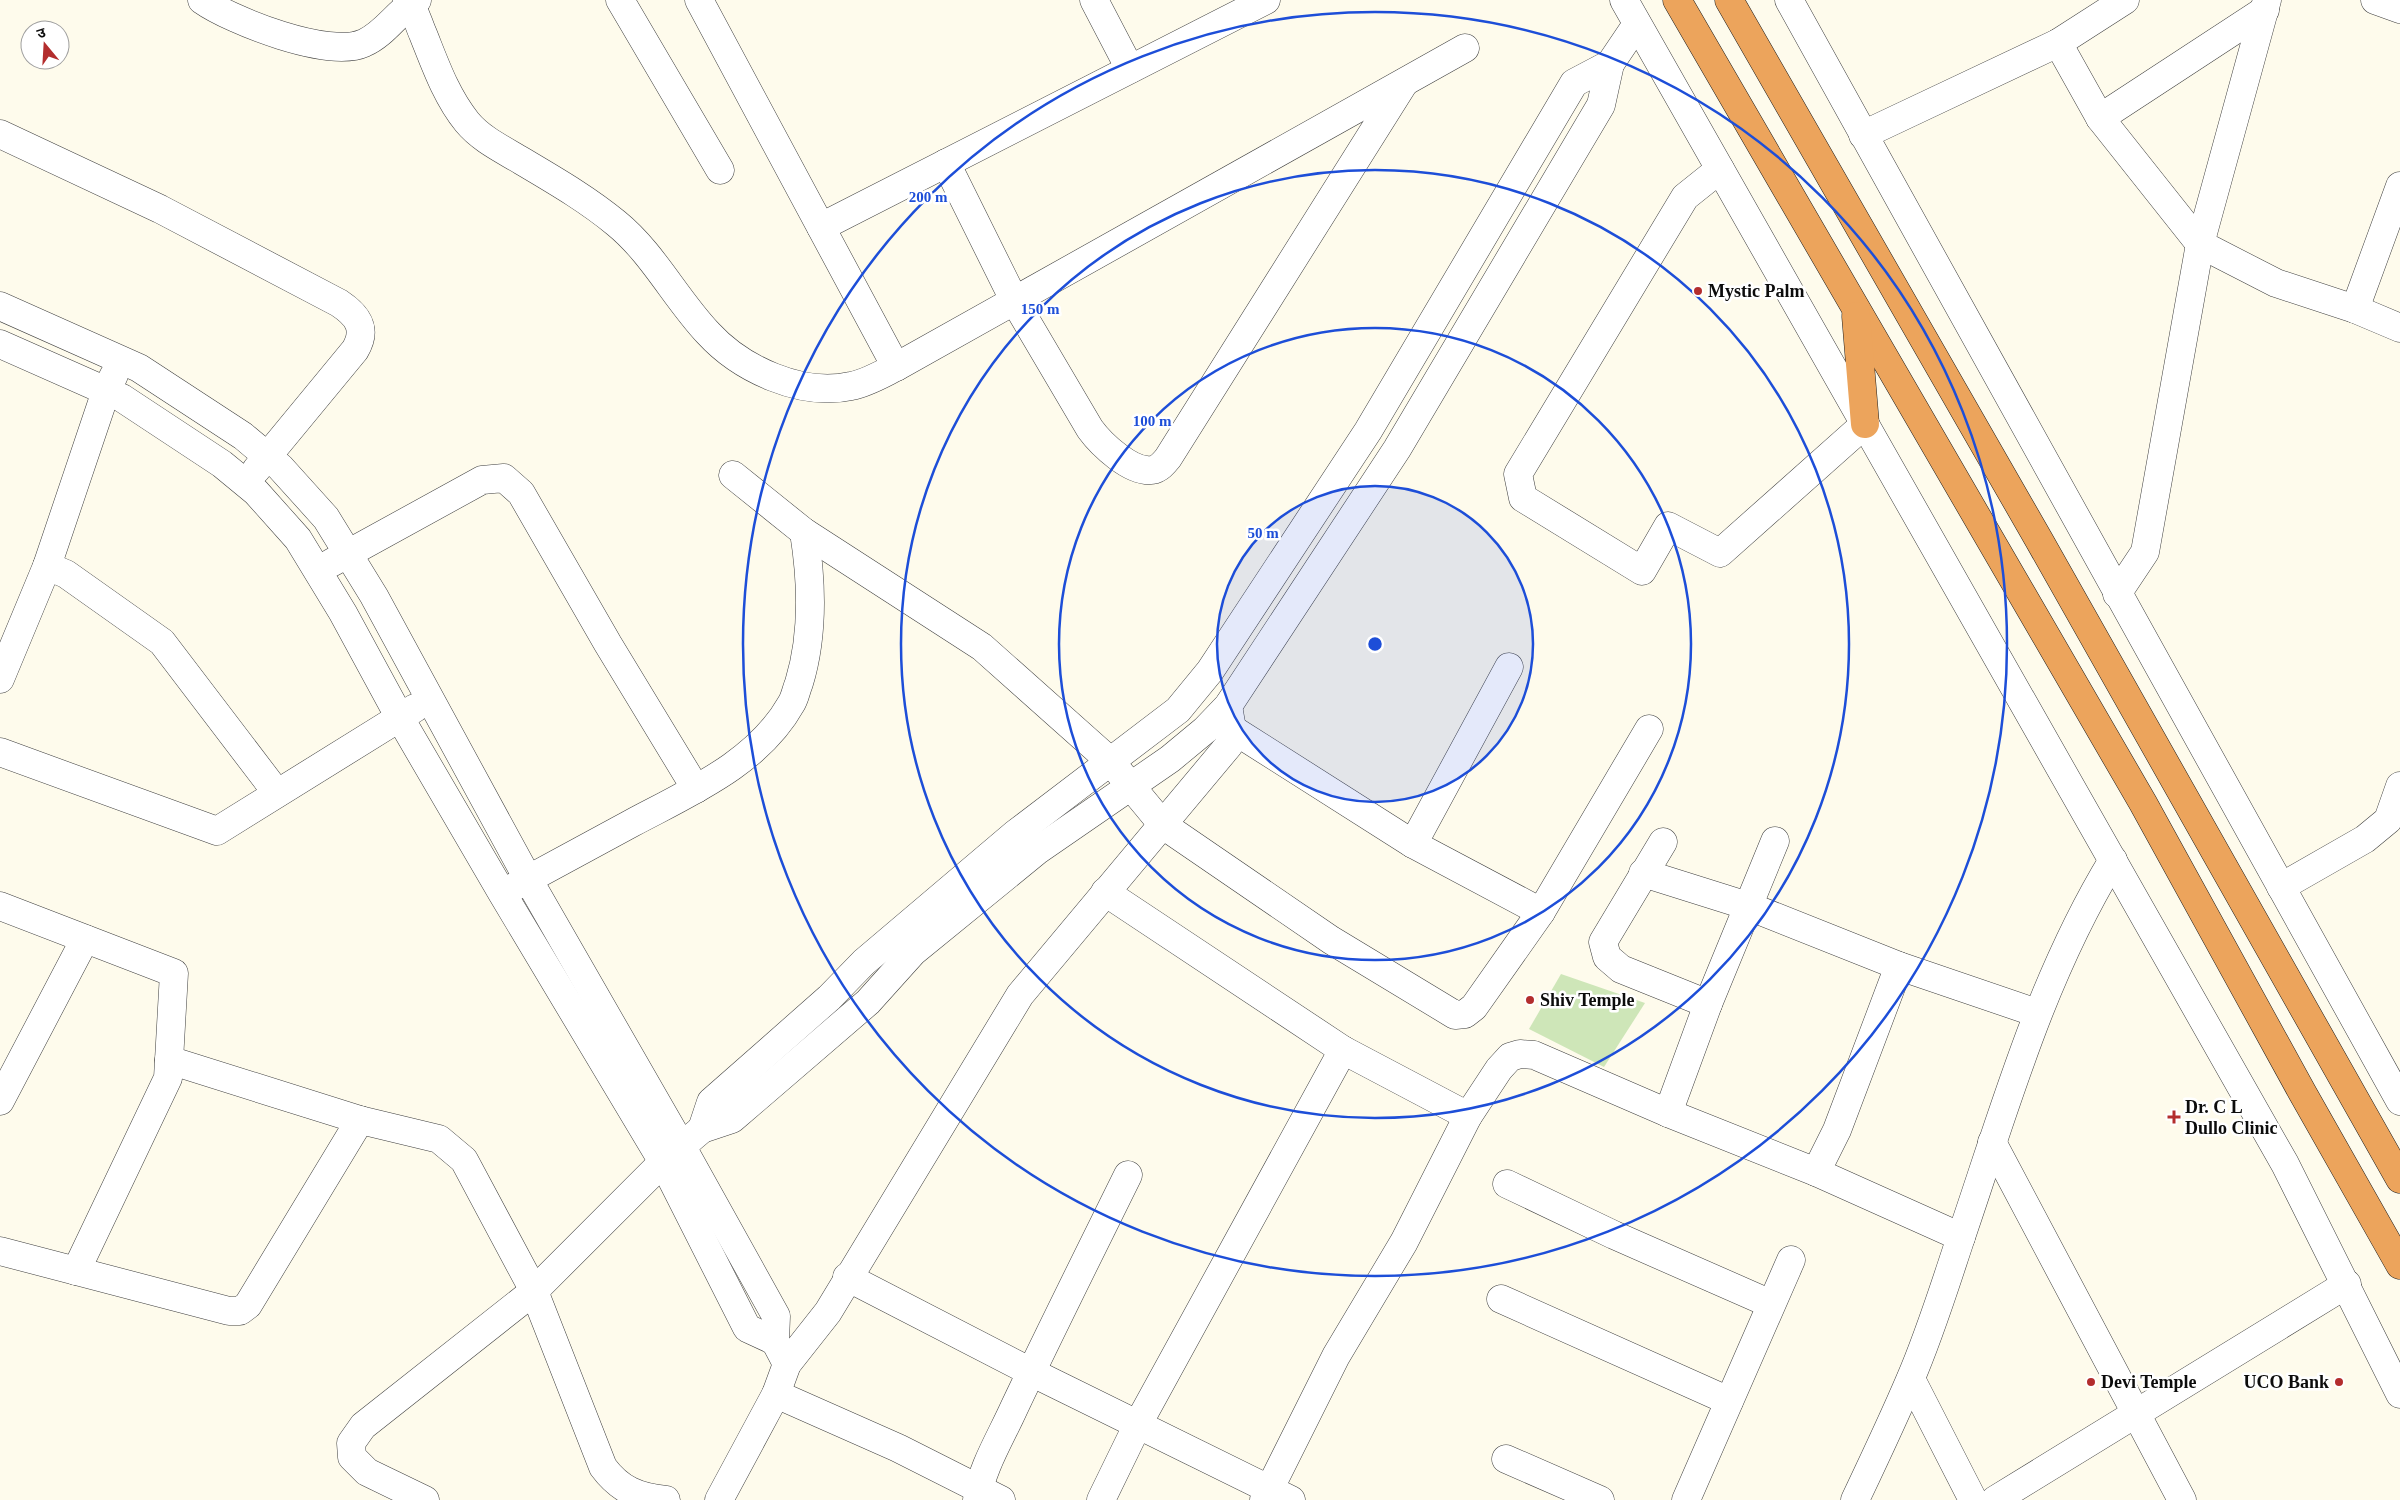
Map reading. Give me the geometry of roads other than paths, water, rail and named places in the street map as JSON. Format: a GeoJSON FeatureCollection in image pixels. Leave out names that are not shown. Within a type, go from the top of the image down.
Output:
{"type":"FeatureCollection","features":[{"type":"Feature","properties":{"kind":"highway"},"geometry":{"type":"LineString","coordinates":[[1677,0],[2143,803],[2400,1265]]}},
{"type":"Feature","properties":{"kind":"highway"},"geometry":{"type":"LineString","coordinates":[[1729,0],[2029,523],[2400,1179]]}},
{"type":"Feature","properties":{"kind":"highway"},"geometry":{"type":"LineString","coordinates":[[1856,308],[1865,424]]}},
{"type":"Feature","properties":{"kind":"street"},"geometry":{"type":"LineString","coordinates":[[202,0],[217,10],[250,26],[344,48],[362,44],[373,38],[411,1],[445,88],[468,123],[486,140],[578,195],[617,224],[639,245],[708,334],[729,352],[752,367],[780,379],[812,387],[833,389],[852,386],[896,367],[1465,48]]}},
{"type":"Feature","properties":{"kind":"street"},"geometry":{"type":"LineString","coordinates":[[620,0],[720,170]]}},
{"type":"Feature","properties":{"kind":"street"},"geometry":{"type":"LineString","coordinates":[[699,0],[896,367]]}},
{"type":"Feature","properties":{"kind":"street"},"geometry":{"type":"LineString","coordinates":[[1094,0],[1130,69]]}},
{"type":"Feature","properties":{"kind":"street"},"geometry":{"type":"LineString","coordinates":[[821,227],[1266,0]]}},
{"type":"Feature","properties":{"kind":"street"},"geometry":{"type":"LineString","coordinates":[[1624,0],[2285,1164],[2347,1284],[2400,1394]]}},
{"type":"Feature","properties":{"kind":"street"},"geometry":{"type":"LineString","coordinates":[[1789,0],[2400,1101]]}},
{"type":"Feature","properties":{"kind":"street"},"geometry":{"type":"LineString","coordinates":[[1863,135],[2058,43],[2125,0]]}},
{"type":"Feature","properties":{"kind":"street"},"geometry":{"type":"LineString","coordinates":[[2375,0],[2400,9]]}},
{"type":"Feature","properties":{"kind":"street"},"geometry":{"type":"LineString","coordinates":[[2117,594],[2145,552],[2200,244],[2266,5]]}},
{"type":"Feature","properties":{"kind":"street"},"geometry":{"type":"LineString","coordinates":[[2100,118],[2266,5]]}},
{"type":"Feature","properties":{"kind":"street"},"geometry":{"type":"LineString","coordinates":[[683,1146],[732,1119],[851,1017],[920,946],[1038,850],[1230,717],[1332,549],[1397,449],[1601,105],[1610,64],[1637,24]]}},
{"type":"Feature","properties":{"kind":"street"},"geometry":{"type":"LineString","coordinates":[[2058,43],[2100,118],[2200,244],[2276,283],[2355,309],[2400,328]]}},
{"type":"Feature","properties":{"kind":"street"},"geometry":{"type":"LineString","coordinates":[[425,1500],[367,1472],[352,1457],[351,1443],[363,1426],[534,1291],[683,1146],[711,1102],[829,998],[864,962],[1007,841],[1178,710],[1210,671],[1368,431],[1574,83],[1610,64]]}},
{"type":"Feature","properties":{"kind":"street"},"geometry":{"type":"LineString","coordinates":[[946,163],[1014,300],[1101,443],[1114,455],[1141,468],[1152,470],[1168,458],[1406,81]]}},
{"type":"Feature","properties":{"kind":"street"},"geometry":{"type":"LineString","coordinates":[[0,134],[160,209],[339,303],[358,317],[362,334],[356,350],[266,456],[246,483]]}},
{"type":"Feature","properties":{"kind":"street"},"geometry":{"type":"LineString","coordinates":[[1720,168],[1685,197],[1518,474],[1523,498],[1642,571],[1668,526],[1720,553],[1865,424]]}},
{"type":"Feature","properties":{"kind":"street"},"geometry":{"type":"LineString","coordinates":[[2355,309],[2400,186]]}},
{"type":"Feature","properties":{"kind":"street"},"geometry":{"type":"LineString","coordinates":[[1510,191],[1539,210]]}},
{"type":"Feature","properties":{"kind":"street"},"geometry":{"type":"LineString","coordinates":[[0,306],[139,368],[243,436],[280,467],[326,518],[430,699],[528,879],[683,1146],[747,1328],[781,1352]]}},
{"type":"Feature","properties":{"kind":"street"},"geometry":{"type":"LineString","coordinates":[[0,344],[122,398],[207,454],[246,483],[298,539],[343,614],[400,718],[502,893],[683,1146]]}},
{"type":"Feature","properties":{"kind":"street"},"geometry":{"type":"LineString","coordinates":[[0,679],[47,566],[106,391],[122,360]]}},
{"type":"Feature","properties":{"kind":"street"},"geometry":{"type":"LineString","coordinates":[[733,475],[804,532],[982,647],[1110,762],[1163,825],[1332,940],[1455,1015],[1465,1014],[1474,1007],[1541,912],[1649,729]]}},
{"type":"Feature","properties":{"kind":"street"},"geometry":{"type":"LineString","coordinates":[[318,571],[347,553],[482,480],[504,478],[521,493],[608,644],[696,789]]}},
{"type":"Feature","properties":{"kind":"street"},"geometry":{"type":"LineString","coordinates":[[1304,527],[1332,549]]}},
{"type":"Feature","properties":{"kind":"street"},"geometry":{"type":"LineString","coordinates":[[502,893],[696,789],[737,763],[772,733],[792,702],[806,658],[810,616],[810,569],[804,532]]}},
{"type":"Feature","properties":{"kind":"street"},"geometry":{"type":"LineString","coordinates":[[47,566],[66,574],[162,642],[277,793]]}},
{"type":"Feature","properties":{"kind":"street"},"geometry":{"type":"LineString","coordinates":[[1413,844],[1509,667]]}},
{"type":"Feature","properties":{"kind":"street"},"geometry":{"type":"LineString","coordinates":[[0,752],[217,831],[430,699]]}},
{"type":"Feature","properties":{"kind":"street"},"geometry":{"type":"LineString","coordinates":[[719,1500],[776,1394],[781,1352],[828,1312],[847,1276],[1020,994],[1229,746],[1230,717]]}},
{"type":"Feature","properties":{"kind":"street"},"geometry":{"type":"LineString","coordinates":[[1230,717],[1413,844],[1541,912]]}},
{"type":"Feature","properties":{"kind":"street"},"geometry":{"type":"LineString","coordinates":[[2281,886],[2365,839],[2388,820],[2400,786]]}},
{"type":"Feature","properties":{"kind":"street"},"geometry":{"type":"LineString","coordinates":[[1668,1113],[1708,1004],[1775,841]]}},
{"type":"Feature","properties":{"kind":"street"},"geometry":{"type":"LineString","coordinates":[[1663,842],[1603,942],[1607,957],[1621,969],[1708,1004]]}},
{"type":"Feature","properties":{"kind":"street"},"geometry":{"type":"LineString","coordinates":[[1855,1500],[1911,1379],[2037,1012],[2091,897],[2113,860]]}},
{"type":"Feature","properties":{"kind":"street"},"geometry":{"type":"LineString","coordinates":[[1644,873],[1748,906],[1899,966],[2037,1012]]}},
{"type":"Feature","properties":{"kind":"street"},"geometry":{"type":"LineString","coordinates":[[1105,892],[1343,1050],[1468,1116]]}},
{"type":"Feature","properties":{"kind":"street"},"geometry":{"type":"LineString","coordinates":[[0,906],[174,973],[168,1078],[76,1271]]}},
{"type":"Feature","properties":{"kind":"street"},"geometry":{"type":"LineString","coordinates":[[0,1100],[85,939]]}},
{"type":"Feature","properties":{"kind":"street"},"geometry":{"type":"LineString","coordinates":[[1816,1172],[1837,1130],[1899,966]]}},
{"type":"Feature","properties":{"kind":"street"},"geometry":{"type":"LineString","coordinates":[[829,998],[851,1017]]}},
{"type":"Feature","properties":{"kind":"street"},"geometry":{"type":"LineString","coordinates":[[1101,1500],[1138,1424],[1343,1050]]}},
{"type":"Feature","properties":{"kind":"street"},"geometry":{"type":"LineString","coordinates":[[847,1276],[1031,1372],[1138,1424],[1275,1497],[1336,1356],[1404,1242],[1468,1116],[1499,1069],[1510,1057],[1520,1054],[1534,1055],[1668,1113],[1816,1172],[1961,1237]]}},
{"type":"Feature","properties":{"kind":"street"},"geometry":{"type":"LineString","coordinates":[[169,1060],[360,1120],[439,1139],[464,1160],[534,1291],[603,1467],[626,1496],[666,1500]]}},
{"type":"Feature","properties":{"kind":"street"},"geometry":{"type":"LineString","coordinates":[[0,1251],[229,1311],[244,1309],[253,1298],[360,1120]]}},
{"type":"Feature","properties":{"kind":"street"},"geometry":{"type":"LineString","coordinates":[[1992,1142],[2135,1415],[2182,1500]]}},
{"type":"Feature","properties":{"kind":"street"},"geometry":{"type":"LineString","coordinates":[[776,1394],[898,1448],[985,1496],[1031,1372],[1128,1175]]}},
{"type":"Feature","properties":{"kind":"street"},"geometry":{"type":"LineString","coordinates":[[1507,1184],[1614,1235],[1772,1304]]}},
{"type":"Feature","properties":{"kind":"street"},"geometry":{"type":"LineString","coordinates":[[1686,1500],[1791,1260]]}},
{"type":"Feature","properties":{"kind":"street"},"geometry":{"type":"LineString","coordinates":[[1996,1500],[2347,1284]]}},
{"type":"Feature","properties":{"kind":"street"},"geometry":{"type":"LineString","coordinates":[[1501,1299],[1729,1401]]}},
{"type":"Feature","properties":{"kind":"street"},"geometry":{"type":"LineString","coordinates":[[1911,1379],[1972,1500]]}},
{"type":"Feature","properties":{"kind":"street"},"geometry":{"type":"LineString","coordinates":[[1506,1459],[1600,1500]]}},
{"type":"Feature","properties":{"kind":"place","name":"Mystic Palm"},"geometry":{"type":"Point","coordinates":[1698,291]}},
{"type":"Feature","properties":{"kind":"place","name":"Shiv Temple"},"geometry":{"type":"Point","coordinates":[1530,1000]}},
{"type":"Feature","properties":{"kind":"place","name":"Dr. C L Dullo Clinic"},"geometry":{"type":"Point","coordinates":[2174,1117]}},
{"type":"Feature","properties":{"kind":"place","name":"Devi Temple"},"geometry":{"type":"Point","coordinates":[2091,1382]}},
{"type":"Feature","properties":{"kind":"place","name":"UCO Bank"},"geometry":{"type":"Point","coordinates":[2339,1382]}}]}
